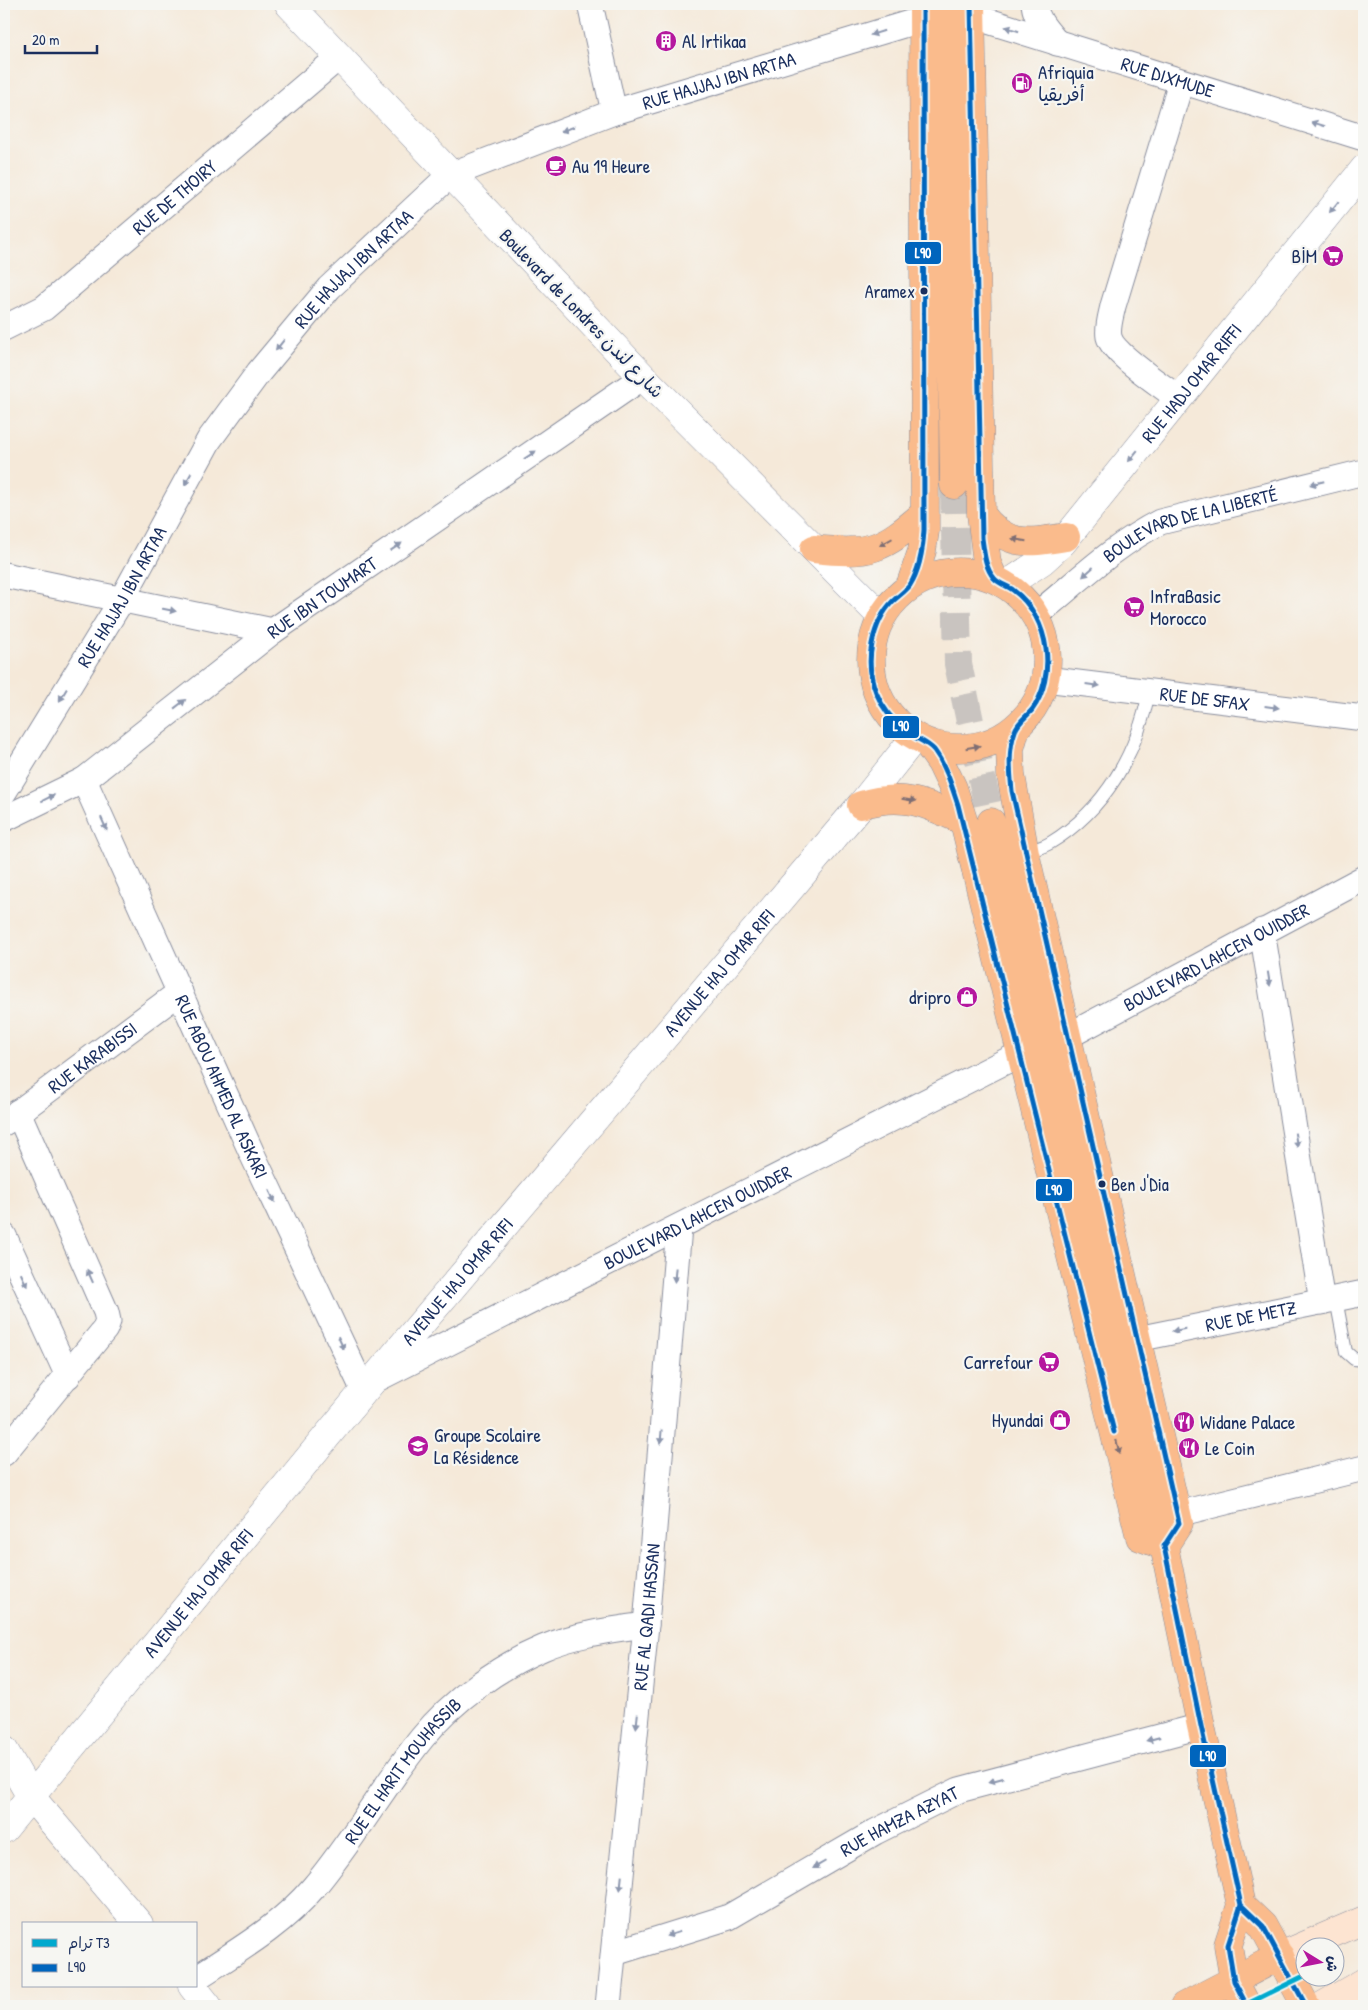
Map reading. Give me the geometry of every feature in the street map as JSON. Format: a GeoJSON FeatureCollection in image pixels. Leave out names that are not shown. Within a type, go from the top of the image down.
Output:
{"type":"FeatureCollection","features":[{"type":"Feature","properties":{"kind":"main road"},"geometry":{"type":"LineString","coordinates":[[947,4],[954,485]]}},
{"type":"Feature","properties":{"kind":"main road"},"geometry":{"type":"LineString","coordinates":[[972,10],[981,514],[987,564],[1000,582]]}},
{"type":"Feature","properties":{"kind":"main road"},"geometry":{"type":"LineString","coordinates":[[910,586],[922,551],[925,513],[923,11]]}},
{"type":"Feature","properties":{"kind":"main road"},"geometry":{"type":"LineString","coordinates":[[814,549],[849,552],[873,549],[884,545],[903,532],[925,513]]}},
{"type":"Feature","properties":{"kind":"main road"},"geometry":{"type":"LineString","coordinates":[[981,514],[991,527],[1001,535],[1014,540],[1028,542],[1066,537]]}},
{"type":"Feature","properties":{"kind":"main road"},"geometry":{"type":"LineString","coordinates":[[921,740],[941,747],[968,749],[993,742],[1016,728],[1033,708],[1045,679],[1047,663],[1046,646],[1035,616],[1017,593],[1000,582],[967,572],[952,572],[938,574],[910,586],[890,604],[881,616],[872,644],[870,660],[875,690],[891,717],[921,740],[941,763],[954,788],[1140,1537],[1164,1546]]}},
{"type":"Feature","properties":{"kind":"main road"},"geometry":{"type":"LineString","coordinates":[[1016,728],[1010,749],[1011,774],[1025,853],[1179,1523],[1164,1546]]}},
{"type":"Feature","properties":{"kind":"main road"},"geometry":{"type":"LineString","coordinates":[[861,805],[879,799],[904,799],[918,802],[963,821]]}},
{"type":"Feature","properties":{"kind":"main road"},"geometry":{"type":"LineString","coordinates":[[991,822],[1164,1546],[1240,1905],[1228,1946],[1234,1981],[1247,2006]]}},
{"type":"Feature","properties":{"kind":"main road"},"geometry":{"type":"LineString","coordinates":[[1240,1905],[1263,1926],[1306,2006]]}},
{"type":"Feature","properties":{"kind":"main road"},"geometry":{"type":"LineString","coordinates":[[1184,2006],[1280,1956],[1364,1920]]}},
{"type":"Feature","properties":{"kind":"main road"},"geometry":{"type":"LineString","coordinates":[[1322,2006],[1364,1982]]}},
{"type":"Feature","properties":{"kind":"street","name":"Boulevard de Londres شارع لندن"},"geometry":{"type":"LineString","coordinates":[[289,4],[644,377],[881,616]]}},
{"type":"Feature","properties":{"kind":"street"},"geometry":{"type":"LineString","coordinates":[[590,4],[614,112]]}},
{"type":"Feature","properties":{"kind":"street"},"geometry":{"type":"LineString","coordinates":[[1034,4],[1035,12],[1043,26],[1057,43]]}},
{"type":"Feature","properties":{"kind":"street","name":"RUE DIXMUDE"},"geometry":{"type":"LineString","coordinates":[[972,10],[1057,43],[1364,138]]}},
{"type":"Feature","properties":{"kind":"street","name":"RUE HAJJAJ IBN ARTAA"},"geometry":{"type":"LineString","coordinates":[[4,792],[121,601],[209,440],[258,372],[329,288],[450,175],[614,112],[923,11]]}},
{"type":"Feature","properties":{"kind":"street","name":"RUE DE THOIRY"},"geometry":{"type":"LineString","coordinates":[[4,328],[44,308],[339,57]]}},
{"type":"Feature","properties":{"kind":"street"},"geometry":{"type":"LineString","coordinates":[[1179,398],[1122,354],[1109,339],[1108,332],[1113,306],[1181,82]]}},
{"type":"Feature","properties":{"kind":"street","name":"RUE HADJ OMAR RIFFI"},"geometry":{"type":"LineString","coordinates":[[1000,582],[1042,561],[1066,537],[1364,169]]}},
{"type":"Feature","properties":{"kind":"street","name":"RUE IBN TOUMART"},"geometry":{"type":"LineString","coordinates":[[4,819],[84,780],[273,631],[644,377]]}},
{"type":"Feature","properties":{"kind":"street","name":"BOULEVARD DE LA LIBERTÉ"},"geometry":{"type":"LineString","coordinates":[[1035,616],[1114,550],[1137,534],[1160,522],[1364,472]]}},
{"type":"Feature","properties":{"kind":"street"},"geometry":{"type":"LineString","coordinates":[[4,576],[273,631]]}},
{"type":"Feature","properties":{"kind":"street","name":"RUE DE SFAX"},"geometry":{"type":"LineString","coordinates":[[1045,679],[1364,718]]}},
{"type":"Feature","properties":{"kind":"street","name":"AVENUE HAJ OMAR RIFI"},"geometry":{"type":"LineString","coordinates":[[4,1829],[370,1386],[861,805],[921,740]]}},
{"type":"Feature","properties":{"kind":"street","name":"RUE ABOU AHMED AL ASKARI"},"geometry":{"type":"LineString","coordinates":[[84,780],[254,1158],[370,1386]]}},
{"type":"Feature","properties":{"kind":"street","name":"BOULEVARD LAHCEN OUIDDER"},"geometry":{"type":"LineString","coordinates":[[1068,1036],[1364,878]]}},
{"type":"Feature","properties":{"kind":"street"},"geometry":{"type":"LineString","coordinates":[[1262,931],[1329,1300]]}},
{"type":"Feature","properties":{"kind":"street","name":"RUE KARABISSI"},"geometry":{"type":"LineString","coordinates":[[11,1117],[180,992]]}},
{"type":"Feature","properties":{"kind":"street","name":"BOULEVARD LAHCEN OUIDDER"},"geometry":{"type":"LineString","coordinates":[[370,1386],[1020,1054]]}},
{"type":"Feature","properties":{"kind":"street"},"geometry":{"type":"LineString","coordinates":[[4,1453],[68,1376],[105,1329],[108,1321],[106,1312],[11,1117]]}},
{"type":"Feature","properties":{"kind":"street","name":"RUE AL QADI HASSAN"},"geometry":{"type":"LineString","coordinates":[[608,2006],[646,1625],[679,1227]]}},
{"type":"Feature","properties":{"kind":"street"},"geometry":{"type":"LineString","coordinates":[[4,1236],[68,1376]]}},
{"type":"Feature","properties":{"kind":"street","name":"RUE DE METZ"},"geometry":{"type":"LineString","coordinates":[[1137,1339],[1364,1293]]}},
{"type":"Feature","properties":{"kind":"street"},"geometry":{"type":"LineString","coordinates":[[1177,1514],[1364,1468]]}},
{"type":"Feature","properties":{"kind":"street","name":"RUE EL HARIT MOUHASSIB"},"geometry":{"type":"LineString","coordinates":[[198,1977],[271,1927],[293,1909],[313,1888],[423,1737],[460,1701],[503,1669],[542,1648],[579,1636],[646,1625]]}},
{"type":"Feature","properties":{"kind":"street","name":"RUE HAMZA AZYAT"},"geometry":{"type":"LineString","coordinates":[[614,1953],[729,1917],[875,1832],[959,1790],[1201,1726]]}},
{"type":"Feature","properties":{"kind":"street"},"geometry":{"type":"LineString","coordinates":[[4,1753],[31,1797],[137,1922]]}},
{"type":"Feature","properties":{"kind":"street"},"geometry":{"type":"LineString","coordinates":[[194,1988],[208,2006]]}},
{"type":"Feature","properties":{"kind":"lane"},"geometry":{"type":"LineString","coordinates":[[1025,853],[1049,844],[1071,828],[1104,795],[1129,757],[1145,714],[1149,692]]}},
{"type":"Feature","properties":{"kind":"lane"},"geometry":{"type":"LineString","coordinates":[[1329,1300],[1346,1352],[1354,1359],[1364,1360]]}},
{"type":"Feature","properties":{"kind":"tunnel"},"geometry":{"type":"LineString","coordinates":[[954,485],[958,664],[991,822]]}},
{"type":"Feature","properties":{"kind":"tram line","name":"T3"},"geometry":{"type":"LineString","coordinates":[[1243,2006],[1296,1980]]}},
{"type":"Feature","properties":{"kind":"transit line","name":"L90"},"geometry":{"type":"LineString","coordinates":[[923,4],[924,537],[913,579],[908,587],[889,605],[877,627],[870,657],[871,669],[876,693],[888,714],[909,734],[934,750],[942,763],[958,805],[1114,1432]]}},
{"type":"Feature","properties":{"kind":"transit line","name":"L90"},"geometry":{"type":"LineString","coordinates":[[971,4],[982,538],[985,560],[991,574],[998,582],[1020,596],[1036,616],[1042,632],[1047,657],[1045,681],[1040,697],[1032,710],[1018,725],[1013,738],[1010,761],[1012,791],[1179,1523],[1164,1546],[1201,1726],[1241,1905],[1228,1945],[1234,1981],[1247,2006]]}},
{"type":"Feature","properties":{"kind":"transit line","name":"L90"},"geometry":{"type":"LineString","coordinates":[[1241,1905],[1263,1926],[1306,2006]]}},
{"type":"Feature","properties":{"kind":"place","name":"Al Irtikaa"},"geometry":{"type":"Point","coordinates":[666,41]}},
{"type":"Feature","properties":{"kind":"place","name":"Afriquia أفريقيا"},"geometry":{"type":"Point","coordinates":[1022,83]}},
{"type":"Feature","properties":{"kind":"place","name":"Au 19 Heure"},"geometry":{"type":"Point","coordinates":[556,166]}},
{"type":"Feature","properties":{"kind":"place","name":"BİM"},"geometry":{"type":"Point","coordinates":[1333,256]}},
{"type":"Feature","properties":{"kind":"place","name":"Aramex"},"geometry":{"type":"Point","coordinates":[924,291]}},
{"type":"Feature","properties":{"kind":"place","name":"InfraBasic Morocco"},"geometry":{"type":"Point","coordinates":[1134,607]}},
{"type":"Feature","properties":{"kind":"place","name":"dripro"},"geometry":{"type":"Point","coordinates":[967,997]}},
{"type":"Feature","properties":{"kind":"place","name":"Ben J'Dia"},"geometry":{"type":"Point","coordinates":[1102,1184]}},
{"type":"Feature","properties":{"kind":"place","name":"Carrefour"},"geometry":{"type":"Point","coordinates":[1049,1362]}},
{"type":"Feature","properties":{"kind":"place","name":"Hyundai"},"geometry":{"type":"Point","coordinates":[1060,1420]}},
{"type":"Feature","properties":{"kind":"place","name":"Widane Palace"},"geometry":{"type":"Point","coordinates":[1184,1422]}},
{"type":"Feature","properties":{"kind":"place","name":"Groupe Scolaire La Résidence"},"geometry":{"type":"Point","coordinates":[418,1446]}},
{"type":"Feature","properties":{"kind":"place","name":"Le Coin"},"geometry":{"type":"Point","coordinates":[1189,1448]}}]}
